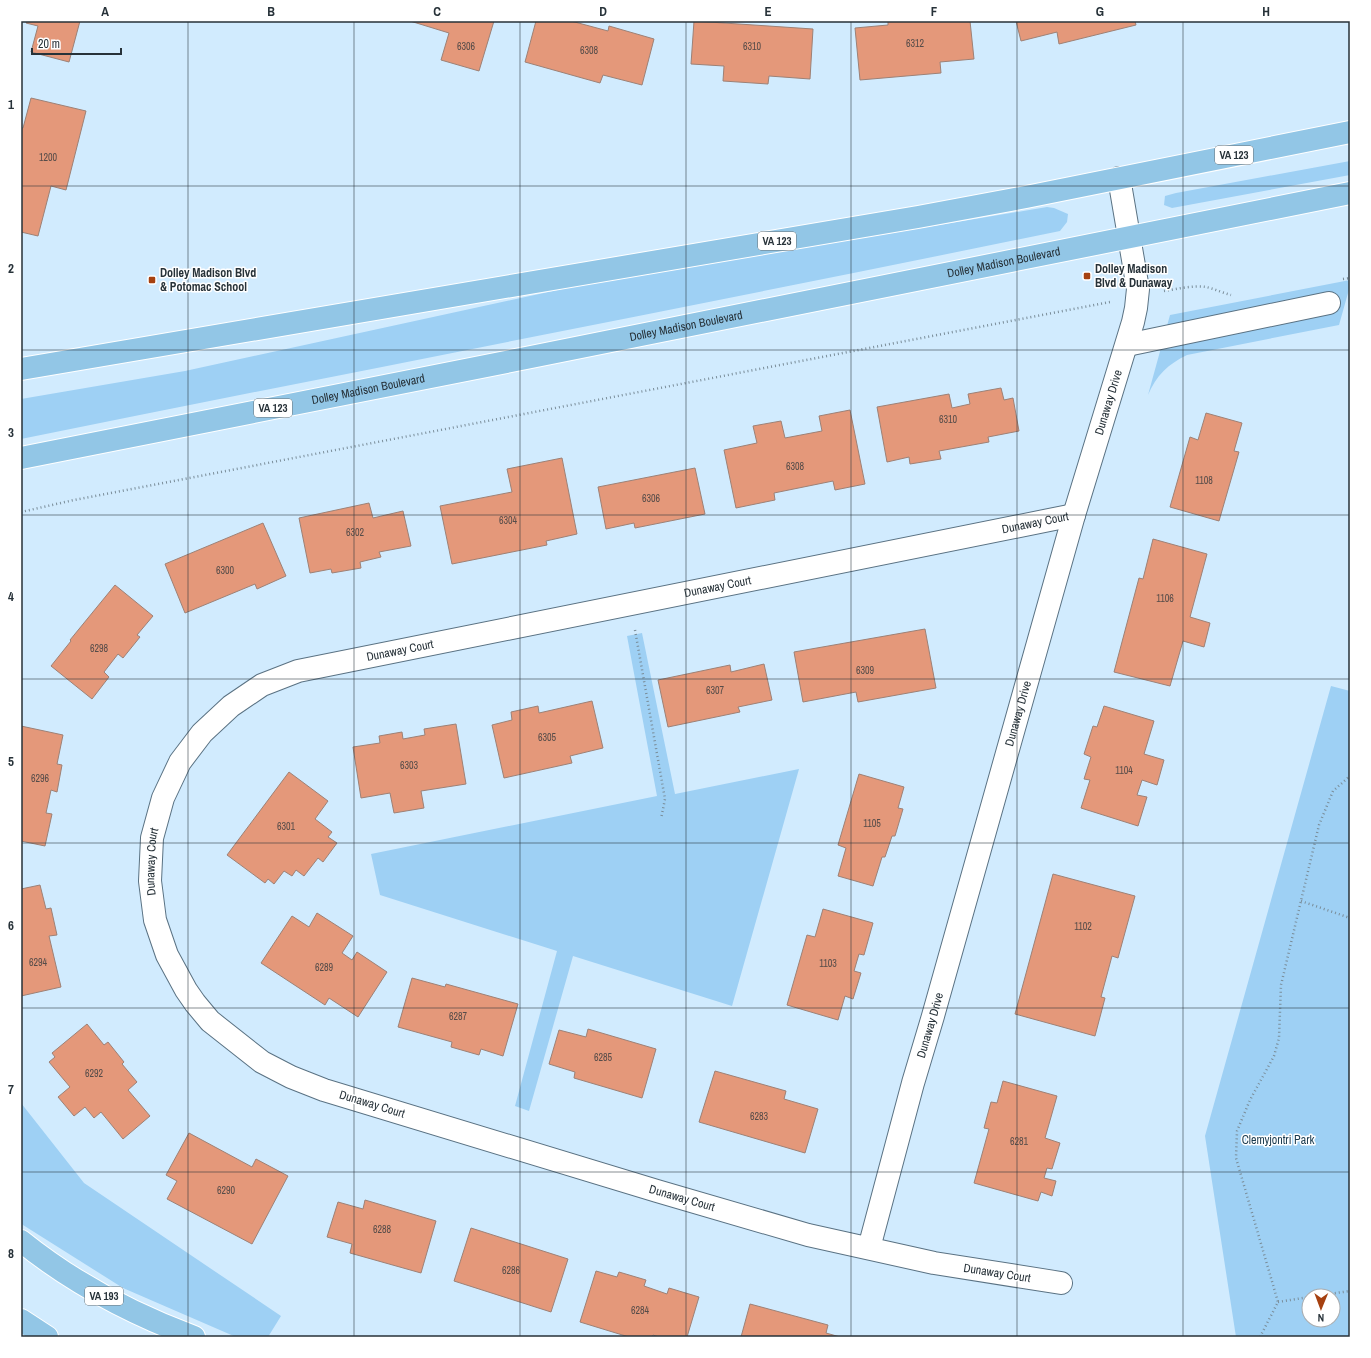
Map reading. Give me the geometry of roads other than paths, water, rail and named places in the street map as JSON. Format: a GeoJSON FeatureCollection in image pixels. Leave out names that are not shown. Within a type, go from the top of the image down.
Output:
{"type":"FeatureCollection","features":[{"type":"Feature","properties":{"kind":"main road","name":"VA 123"},"geometry":{"type":"LineString","coordinates":[[21,369],[918,217],[1026,197],[1350,132]]}},
{"type":"Feature","properties":{"kind":"main road","name":"Dolley Madison Boulevard"},"geometry":{"type":"LineString","coordinates":[[21,458],[1350,193]]}},
{"type":"Feature","properties":{"kind":"main road"},"geometry":{"type":"LineString","coordinates":[[21,362],[50,364]]}},
{"type":"Feature","properties":{"kind":"main road","name":"VA 193"},"geometry":{"type":"LineString","coordinates":[[21,1241],[35,1252],[93,1290],[141,1314],[194,1337]]}},
{"type":"Feature","properties":{"kind":"main road"},"geometry":{"type":"LineString","coordinates":[[21,1320],[48,1337]]}},
{"type":"Feature","properties":{"kind":"street","name":"Dunaway Drive"},"geometry":{"type":"LineString","coordinates":[[869,1248],[912,1083],[933,1016],[1074,516],[1133,322],[1138,289],[1119,178]]}},
{"type":"Feature","properties":{"kind":"street"},"geometry":{"type":"LineString","coordinates":[[1127,345],[1329,303]]}},
{"type":"Feature","properties":{"kind":"street","name":"Dunaway Court"},"geometry":{"type":"LineString","coordinates":[[1061,1283],[934,1263],[808,1235],[324,1090],[291,1077],[262,1062],[210,1021],[186,990],[167,955],[155,920],[150,881],[152,838],[163,798],[180,762],[202,733],[231,706],[262,686],[298,671],[1074,516]]}},
{"type":"Feature","properties":{"kind":"place","name":"Dolley Madison Blvd & Dunaway"},"geometry":{"type":"Point","coordinates":[1087,276]}},
{"type":"Feature","properties":{"kind":"place","name":"Dolley Madison Blvd & Potomac School"},"geometry":{"type":"Point","coordinates":[152,280]}},
{"type":"Feature","properties":{"kind":"park label","name":"Clemyjontri Park"},"geometry":{"type":"Point","coordinates":[1278,1140]}}]}
